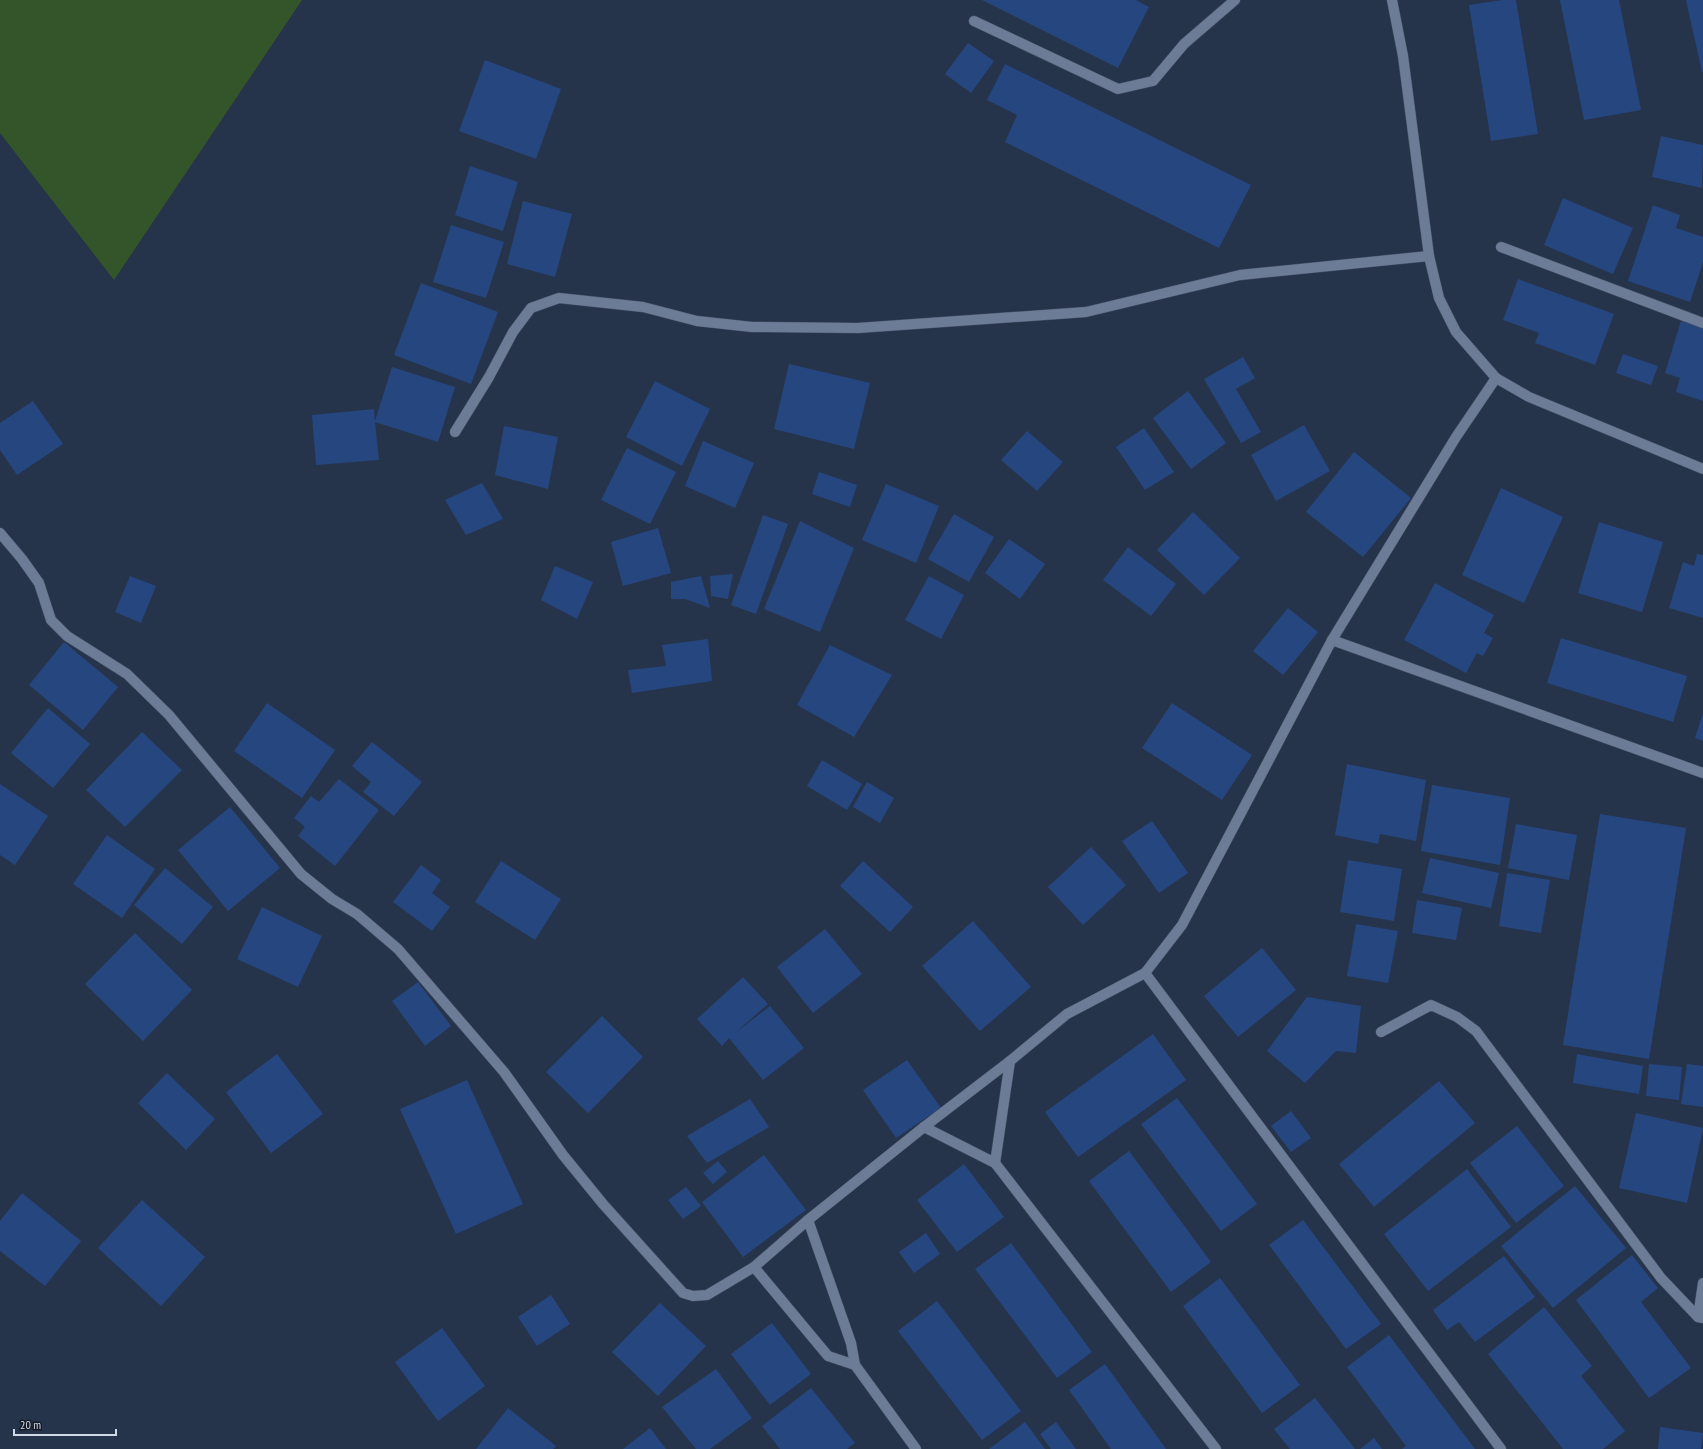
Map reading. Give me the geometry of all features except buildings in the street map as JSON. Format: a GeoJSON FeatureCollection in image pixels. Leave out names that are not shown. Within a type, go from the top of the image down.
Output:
{"type":"FeatureCollection","features":[{"type":"Feature","properties":{"kind":"street"},"geometry":{"type":"LineString","coordinates":[[974,21],[1118,89],[1153,81],[1184,44],[1235,0]]}},
{"type":"Feature","properties":{"kind":"street"},"geometry":{"type":"LineString","coordinates":[[1392,0],[1403,56],[1429,256],[1439,298],[1456,332],[1496,378],[1529,397],[1703,469]]}},
{"type":"Feature","properties":{"kind":"street"},"geometry":{"type":"LineString","coordinates":[[1501,247],[1703,324]]}},
{"type":"Feature","properties":{"kind":"street"},"geometry":{"type":"LineString","coordinates":[[455,432],[490,377],[513,332],[531,308],[559,298],[643,308],[696,321],[752,327],[858,328],[1086,312],[1240,275],[1429,256]]}},
{"type":"Feature","properties":{"kind":"street"},"geometry":{"type":"LineString","coordinates":[[0,533],[22,559],[39,583],[51,620],[67,636],[127,674],[169,715],[301,874],[332,899],[357,914],[398,949],[504,1072],[563,1155],[603,1204],[683,1293],[693,1296],[707,1295],[754,1267],[808,1220],[924,1127],[1010,1061],[1067,1014],[1145,973],[1182,926],[1332,640],[1456,437],[1496,378]]}},
{"type":"Feature","properties":{"kind":"street"},"geometry":{"type":"LineString","coordinates":[[1332,640],[1703,773]]}},
{"type":"Feature","properties":{"kind":"street"},"geometry":{"type":"LineString","coordinates":[[1145,973],[1501,1449]]}},
{"type":"Feature","properties":{"kind":"street"},"geometry":{"type":"LineString","coordinates":[[1380,1032],[1431,1006],[1456,1016],[1476,1031],[1661,1278],[1701,1317]]}},
{"type":"Feature","properties":{"kind":"street"},"geometry":{"type":"LineString","coordinates":[[995,1163],[1010,1061]]}},
{"type":"Feature","properties":{"kind":"street"},"geometry":{"type":"LineString","coordinates":[[924,1127],[995,1163],[1216,1449]]}},
{"type":"Feature","properties":{"kind":"street"},"geometry":{"type":"LineString","coordinates":[[808,1220],[851,1343],[855,1365],[916,1449]]}},
{"type":"Feature","properties":{"kind":"street"},"geometry":{"type":"LineString","coordinates":[[754,1267],[828,1356],[855,1365]]}},
{"type":"Feature","properties":{"kind":"street"},"geometry":{"type":"LineString","coordinates":[[1701,1317],[1703,1283]]}},
{"type":"Feature","properties":{"kind":"green space"},"geometry":{"type":"Polygon","coordinates":[[[0,0],[302,0],[114,280],[0,133],[0,0]]]}}]}
